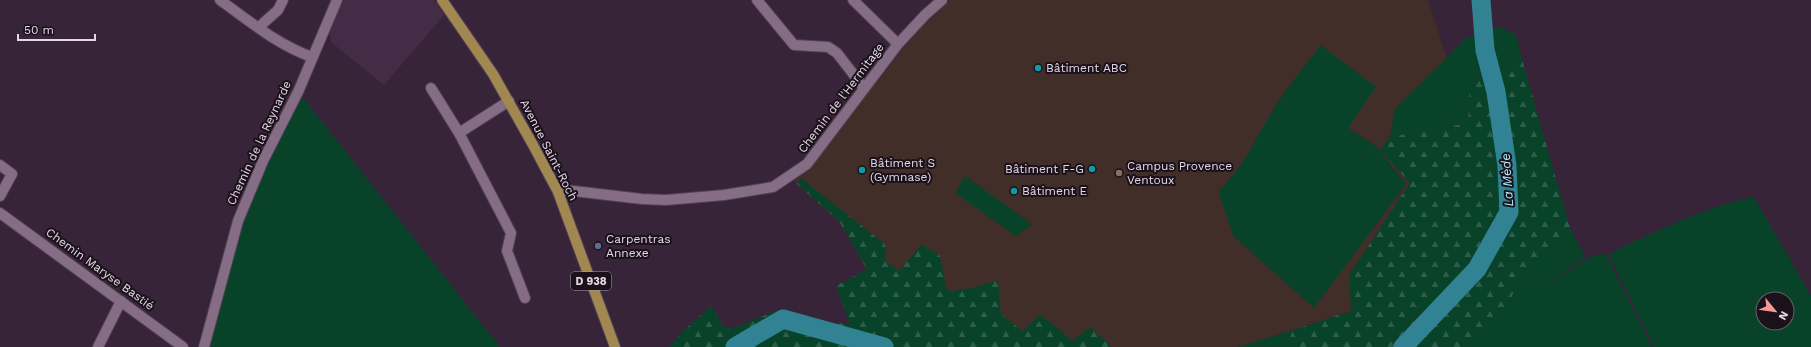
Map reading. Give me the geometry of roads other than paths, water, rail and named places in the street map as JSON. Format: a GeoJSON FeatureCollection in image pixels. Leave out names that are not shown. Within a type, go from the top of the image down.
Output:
{"type":"FeatureCollection","features":[{"type":"Feature","properties":{"kind":"main road","name":"Avenue Saint-Roch"},"geometry":{"type":"LineString","coordinates":[[442,0],[478,50],[509,102],[558,192],[615,347]]}},
{"type":"Feature","properties":{"kind":"street"},"geometry":{"type":"LineString","coordinates":[[220,0],[295,51],[312,57]]}},
{"type":"Feature","properties":{"kind":"street"},"geometry":{"type":"LineString","coordinates":[[258,27],[278,10],[283,0]]}},
{"type":"Feature","properties":{"kind":"street","name":"Chemin de la Reynarde"},"geometry":{"type":"LineString","coordinates":[[204,347],[238,221],[263,161],[298,92],[337,0]]}},
{"type":"Feature","properties":{"kind":"street"},"geometry":{"type":"LineString","coordinates":[[758,0],[794,45],[828,47],[837,53],[864,88]]}},
{"type":"Feature","properties":{"kind":"street"},"geometry":{"type":"LineString","coordinates":[[853,0],[898,44]]}},
{"type":"Feature","properties":{"kind":"street","name":"Chemin de l'Hermitage"},"geometry":{"type":"LineString","coordinates":[[558,192],[565,190],[642,199],[666,200],[719,195],[773,187],[807,164],[898,44],[925,14],[942,0]]}},
{"type":"Feature","properties":{"kind":"street"},"geometry":{"type":"LineString","coordinates":[[431,88],[459,133],[511,233],[508,251],[525,298]]}},
{"type":"Feature","properties":{"kind":"street"},"geometry":{"type":"LineString","coordinates":[[459,133],[509,102]]}},
{"type":"Feature","properties":{"kind":"street"},"geometry":{"type":"LineString","coordinates":[[0,165],[12,174],[0,196]]}},
{"type":"Feature","properties":{"kind":"street","name":"Chemin Maryse Bastié"},"geometry":{"type":"LineString","coordinates":[[0,213],[183,347]]}},
{"type":"Feature","properties":{"kind":"street"},"geometry":{"type":"LineString","coordinates":[[98,347],[121,301]]}},
{"type":"Feature","properties":{"kind":"waterway","name":"La Mède"},"geometry":{"type":"LineString","coordinates":[[1403,347],[1477,269],[1509,212],[1507,166],[1496,92],[1485,50],[1481,0]]}},
{"type":"Feature","properties":{"kind":"waterway","name":"La Mède"},"geometry":{"type":"LineString","coordinates":[[735,347],[783,319],[884,347]]}},
{"type":"Feature","properties":{"kind":"place","name":"Bâtiment ABC"},"geometry":{"type":"Point","coordinates":[1038,68]}},
{"type":"Feature","properties":{"kind":"place","name":"Bâtiment F-G"},"geometry":{"type":"Point","coordinates":[1092,169]}},
{"type":"Feature","properties":{"kind":"place","name":"Bâtiment S (Gymnase)"},"geometry":{"type":"Point","coordinates":[862,170]}},
{"type":"Feature","properties":{"kind":"place","name":"Campus Provence Ventoux"},"geometry":{"type":"Point","coordinates":[1119,173]}},
{"type":"Feature","properties":{"kind":"place","name":"Bâtiment E"},"geometry":{"type":"Point","coordinates":[1014,191]}},
{"type":"Feature","properties":{"kind":"place","name":"Carpentras Annexe"},"geometry":{"type":"Point","coordinates":[598,246]}}]}
